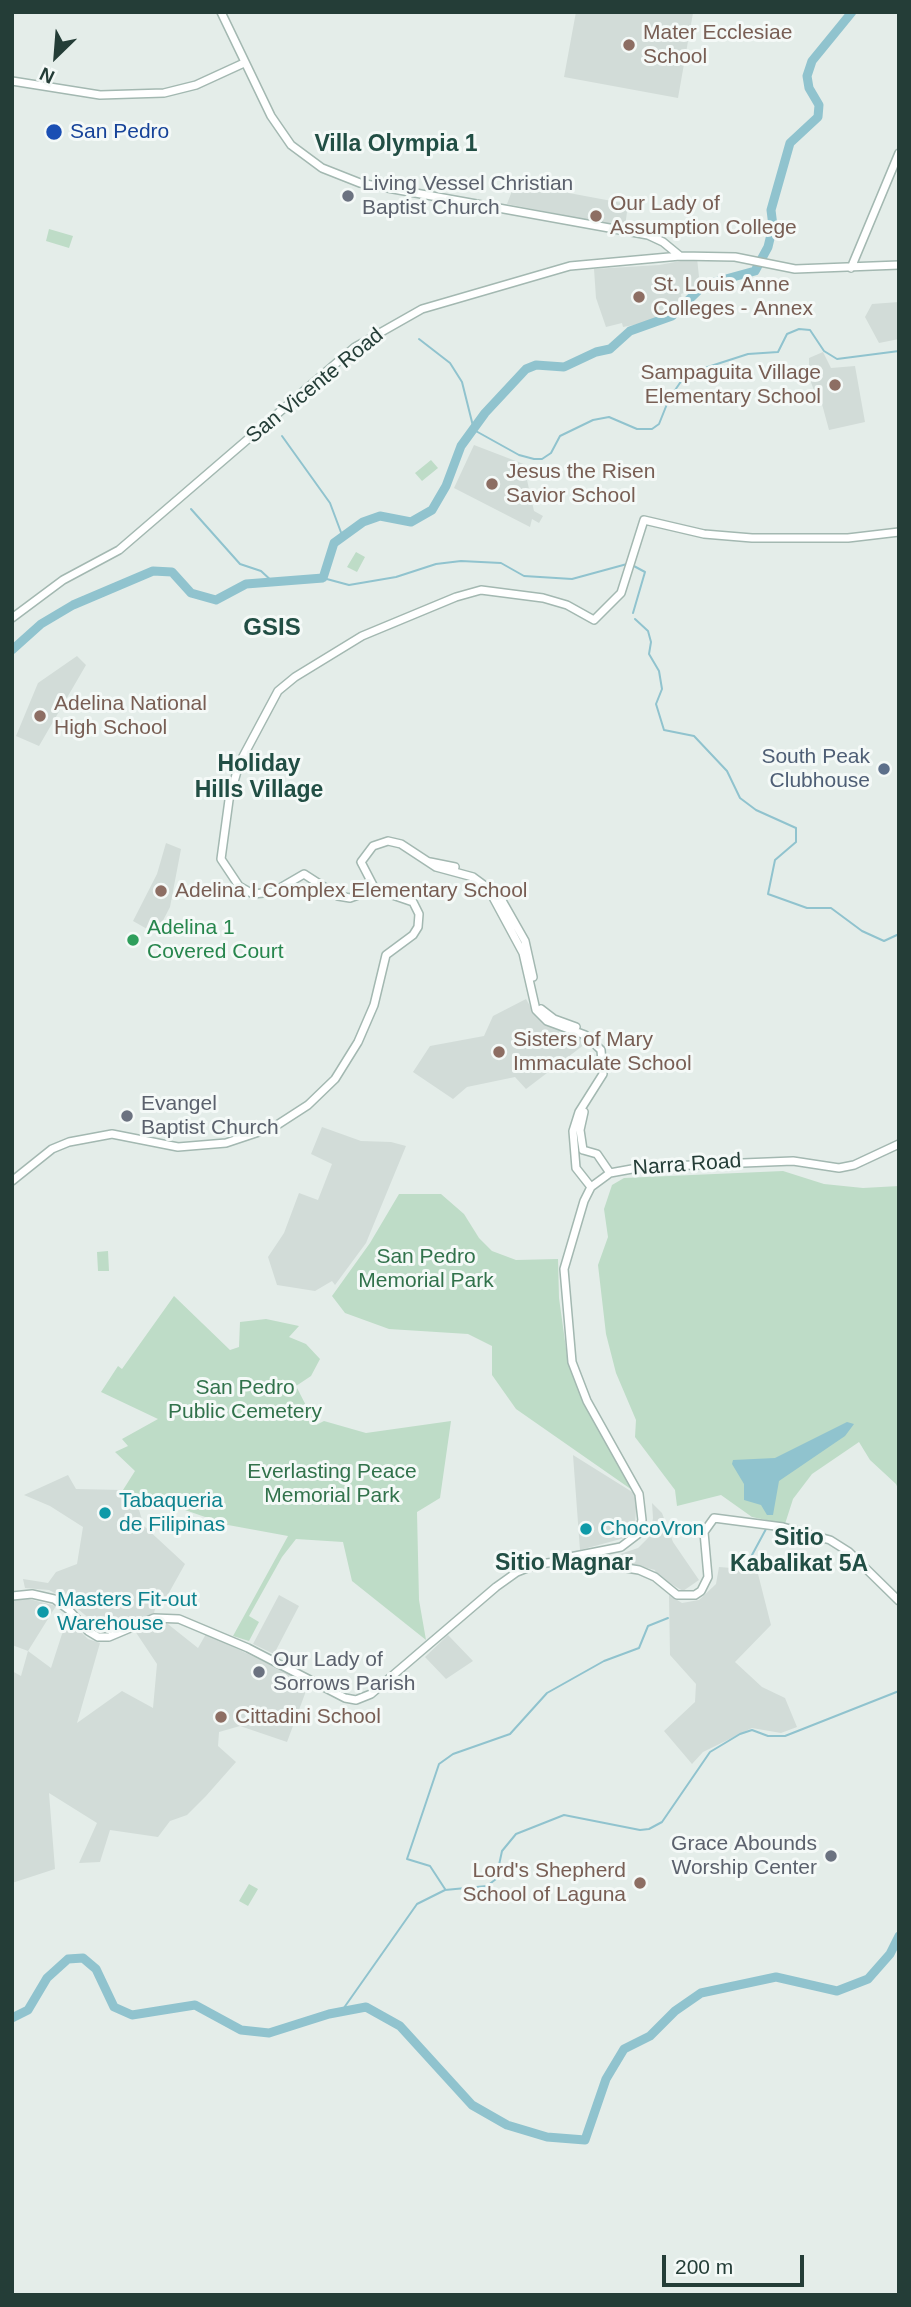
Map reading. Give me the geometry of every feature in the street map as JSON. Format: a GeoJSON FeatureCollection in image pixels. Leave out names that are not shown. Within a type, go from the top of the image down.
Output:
{"type":"FeatureCollection","features":[{"type":"Feature","properties":{"kind":"street"},"geometry":{"type":"LineString","coordinates":[[221,12],[271,116],[291,145],[335,175],[360,183],[648,234],[680,256]]}},
{"type":"Feature","properties":{"kind":"street"},"geometry":{"type":"LineString","coordinates":[[12,81],[100,95],[164,93],[196,85],[244,63]]}},
{"type":"Feature","properties":{"kind":"street"},"geometry":{"type":"LineString","coordinates":[[851,268],[899,153]]}},
{"type":"Feature","properties":{"kind":"street","name":"San Vicente Road"},"geometry":{"type":"LineString","coordinates":[[12,618],[63,580],[119,550],[355,347],[401,319],[450,300],[517,284],[570,266],[721,255],[795,270],[899,265]]}},
{"type":"Feature","properties":{"kind":"street"},"geometry":{"type":"LineString","coordinates":[[12,1181],[52,1149],[69,1142],[112,1134],[178,1147],[226,1143],[274,1128],[308,1105],[335,1079],[358,1042],[374,1005],[386,955],[413,935],[418,927],[419,915],[413,902],[375,889],[350,898],[338,896],[322,883],[304,874],[273,891],[253,894],[239,886],[223,863],[220,849],[236,769],[278,691],[295,677],[362,636],[456,597],[481,590],[543,598],[567,605],[594,620],[621,593],[645,520],[704,534],[752,538],[848,538],[899,532]]}},
{"type":"Feature","properties":{"kind":"street"},"geometry":{"type":"LineString","coordinates":[[12,1596],[32,1594],[54,1599],[98,1637],[109,1637],[154,1618],[179,1619],[248,1648],[345,1698],[356,1700],[371,1694],[439,1633],[512,1576],[529,1567],[621,1547],[638,1534],[642,1520],[639,1494],[583,1393],[572,1362],[564,1269],[581,1210],[591,1187],[578,1172],[575,1161],[574,1124],[603,1074],[601,1050],[591,1039],[547,1021],[536,1010],[523,953],[488,888],[472,877],[425,862],[401,844],[381,842],[367,851],[361,862],[375,889]]}},
{"type":"Feature","properties":{"kind":"street"},"geometry":{"type":"LineString","coordinates":[[425,862],[475,874],[498,892],[525,941],[539,1006],[554,1019],[594,1035],[604,1049],[607,1076],[580,1122],[583,1150],[575,1161]]}},
{"type":"Feature","properties":{"kind":"street","name":"Narra Road"},"geometry":{"type":"LineString","coordinates":[[591,1187],[610,1173],[734,1161],[793,1161],[839,1168],[854,1165],[899,1144]]}},
{"type":"Feature","properties":{"kind":"street"},"geometry":{"type":"LineString","coordinates":[[583,1150],[597,1154],[610,1173]]}},
{"type":"Feature","properties":{"kind":"street"},"geometry":{"type":"LineString","coordinates":[[561,1560],[639,1570],[655,1577],[677,1595],[689,1597],[701,1591],[708,1577],[703,1541],[710,1520],[727,1518],[817,1535],[838,1544],[899,1601]]}},
{"type":"Feature","properties":{"kind":"shaded area","name":"Mater Ecclesiae School"},"geometry":{"type":"Polygon","coordinates":[[[576,12],[693,13],[678,98],[564,77],[576,12]]]}},
{"type":"Feature","properties":{"kind":"shaded area","name":"Our Lady of Assumption College"},"geometry":{"type":"Polygon","coordinates":[[[515,183],[628,204],[625,227],[507,204],[515,183]]]}},
{"type":"Feature","properties":{"kind":"shaded area","name":"St. Louis Anne Colleges - Annex"},"geometry":{"type":"Polygon","coordinates":[[[697,258],[700,286],[681,294],[682,301],[674,311],[661,320],[623,327],[622,323],[606,327],[596,298],[594,269],[659,265],[697,258]]]}},
{"type":"Feature","properties":{"kind":"shaded area"},"geometry":{"type":"Polygon","coordinates":[[[899,302],[899,339],[879,343],[865,317],[872,304],[899,302]]]}},
{"type":"Feature","properties":{"kind":"shaded area","name":"Sampaguita Village Elementary School"},"geometry":{"type":"Polygon","coordinates":[[[823,352],[831,368],[855,366],[865,422],[829,430],[819,393],[815,393],[809,377],[809,358],[823,352]]]}},
{"type":"Feature","properties":{"kind":"shaded area","name":"Jesus the Risen Savior School"},"geometry":{"type":"Polygon","coordinates":[[[474,445],[534,468],[527,480],[534,511],[543,516],[539,523],[532,519],[530,527],[454,488],[474,445]]]}},
{"type":"Feature","properties":{"kind":"shaded area","name":"Adelina National High School"},"geometry":{"type":"Polygon","coordinates":[[[77,656],[86,665],[39,746],[16,736],[38,683],[77,656]]]}},
{"type":"Feature","properties":{"kind":"shaded area","name":"Adelina I Complex Elementary School"},"geometry":{"type":"Polygon","coordinates":[[[166,843],[181,849],[170,907],[156,934],[133,921],[157,874],[166,843]]]}},
{"type":"Feature","properties":{"kind":"shaded area","name":"Sisters of Mary Immaculate School"},"geometry":{"type":"Polygon","coordinates":[[[526,999],[534,1013],[589,1041],[526,1089],[515,1077],[467,1087],[453,1099],[413,1072],[430,1046],[484,1036],[493,1016],[526,999]]]}},
{"type":"Feature","properties":{"kind":"shaded area"},"geometry":{"type":"Polygon","coordinates":[[[322,1127],[361,1141],[391,1142],[406,1146],[366,1243],[335,1285],[332,1281],[315,1291],[277,1285],[268,1257],[284,1233],[299,1193],[318,1200],[332,1164],[311,1154],[322,1127]]]}},
{"type":"Feature","properties":{"kind":"shaded area"},"geometry":{"type":"Polygon","coordinates":[[[573,1455],[637,1495],[635,1525],[628,1537],[580,1550],[573,1455]]]}},
{"type":"Feature","properties":{"kind":"shaded area"},"geometry":{"type":"Polygon","coordinates":[[[68,1475],[76,1489],[123,1490],[135,1497],[144,1526],[185,1564],[166,1598],[158,1597],[154,1613],[117,1629],[103,1630],[66,1599],[49,1590],[25,1588],[23,1579],[48,1583],[56,1572],[77,1564],[83,1527],[50,1506],[24,1495],[68,1475]]]}},
{"type":"Feature","properties":{"kind":"shaded area"},"geometry":{"type":"Polygon","coordinates":[[[652,1503],[662,1513],[673,1542],[699,1580],[683,1591],[656,1575],[655,1570],[608,1558],[638,1548],[650,1536],[652,1503]]]}},
{"type":"Feature","properties":{"kind":"shaded area"},"geometry":{"type":"Polygon","coordinates":[[[719,1567],[757,1570],[771,1625],[735,1662],[762,1687],[785,1698],[797,1727],[781,1733],[752,1728],[703,1752],[692,1764],[664,1731],[695,1702],[696,1684],[670,1655],[669,1595],[682,1603],[699,1600],[716,1584],[719,1567]]]}},
{"type":"Feature","properties":{"kind":"shaded area"},"geometry":{"type":"Polygon","coordinates":[[[279,1595],[299,1606],[274,1654],[253,1644],[279,1595]]]}},
{"type":"Feature","properties":{"kind":"shaded area"},"geometry":{"type":"Polygon","coordinates":[[[25,1598],[56,1606],[28,1651],[12,1645],[12,1599],[25,1598]]]}},
{"type":"Feature","properties":{"kind":"shaded area"},"geometry":{"type":"Polygon","coordinates":[[[164,1621],[198,1648],[206,1634],[309,1683],[287,1742],[240,1726],[219,1732],[218,1746],[236,1762],[206,1796],[187,1815],[170,1821],[158,1837],[110,1830],[100,1862],[79,1863],[97,1823],[49,1793],[55,1869],[12,1883],[12,1671],[21,1676],[28,1651],[51,1668],[62,1634],[71,1622],[88,1639],[100,1643],[77,1723],[122,1691],[153,1708],[157,1664],[135,1631],[164,1621]]]}},
{"type":"Feature","properties":{"kind":"shaded area"},"geometry":{"type":"Polygon","coordinates":[[[448,1635],[473,1661],[446,1679],[425,1657],[448,1635]]]}},
{"type":"Feature","properties":{"kind":"green space"},"geometry":{"type":"Polygon","coordinates":[[[49,229],[73,236],[69,248],[46,241],[49,229]]]}},
{"type":"Feature","properties":{"kind":"green space"},"geometry":{"type":"Polygon","coordinates":[[[431,460],[438,468],[422,481],[415,473],[431,460]]]}},
{"type":"Feature","properties":{"kind":"green space"},"geometry":{"type":"Polygon","coordinates":[[[356,552],[365,557],[357,572],[347,567],[356,552]]]}},
{"type":"Feature","properties":{"kind":"green space"},"geometry":{"type":"Polygon","coordinates":[[[783,1171],[824,1184],[863,1188],[899,1186],[899,1491],[896,1484],[870,1460],[859,1442],[812,1474],[793,1499],[785,1524],[752,1517],[721,1495],[677,1506],[675,1490],[635,1437],[636,1420],[616,1373],[606,1334],[598,1265],[608,1237],[604,1209],[612,1185],[624,1178],[783,1171]]]}},
{"type":"Feature","properties":{"kind":"green space","name":"San Pedro Memorial Park"},"geometry":{"type":"Polygon","coordinates":[[[399,1194],[441,1194],[464,1214],[479,1238],[492,1251],[516,1260],[558,1259],[559,1298],[568,1363],[578,1388],[635,1492],[516,1409],[492,1375],[492,1346],[468,1334],[389,1329],[345,1313],[332,1296],[370,1243],[399,1194]]]}},
{"type":"Feature","properties":{"kind":"green space"},"geometry":{"type":"Polygon","coordinates":[[[108,1251],[109,1271],[98,1271],[97,1252],[108,1251]]]}},
{"type":"Feature","properties":{"kind":"green space"},"geometry":{"type":"Polygon","coordinates":[[[174,1296],[230,1350],[239,1347],[240,1322],[266,1319],[299,1326],[289,1337],[306,1344],[320,1359],[311,1376],[296,1386],[316,1425],[324,1421],[366,1433],[451,1421],[440,1498],[417,1512],[419,1600],[426,1640],[352,1581],[343,1542],[296,1539],[282,1557],[249,1616],[259,1622],[249,1641],[233,1636],[288,1536],[228,1525],[145,1496],[135,1497],[123,1490],[135,1471],[115,1452],[128,1446],[122,1439],[158,1419],[101,1392],[118,1366],[122,1369],[174,1296]]]}},
{"type":"Feature","properties":{"kind":"green space"},"geometry":{"type":"Polygon","coordinates":[[[249,1884],[258,1889],[248,1906],[239,1901],[249,1884]]]}},
{"type":"Feature","properties":{"kind":"water"},"geometry":{"type":"Polygon","coordinates":[[[847,1422],[854,1424],[845,1436],[779,1481],[773,1515],[767,1515],[761,1505],[744,1500],[744,1484],[732,1464],[733,1460],[775,1458],[847,1422]]]}},
{"type":"Feature","properties":{"kind":"waterway"},"geometry":{"type":"LineString","coordinates":[[12,650],[41,624],[73,605],[153,571],[172,572],[191,593],[216,600],[246,584],[323,578],[334,543],[363,522],[380,516],[411,522],[432,510],[446,486],[461,446],[485,413],[526,369],[536,365],[564,367],[596,352],[610,349],[630,331],[672,316],[704,285],[755,271],[768,247],[773,226],[771,210],[790,143],[818,117],[819,105],[809,88],[807,76],[812,61],[852,12]]}},
{"type":"Feature","properties":{"kind":"waterway"},"geometry":{"type":"LineString","coordinates":[[419,339],[450,363],[462,382],[474,430],[519,455],[534,459],[542,459],[551,453],[560,436],[593,420],[609,417],[637,429],[652,429],[659,424],[669,399],[686,374],[748,354],[778,352],[787,334],[799,329],[810,330],[824,351],[837,359],[899,351]]}},
{"type":"Feature","properties":{"kind":"waterway"},"geometry":{"type":"LineString","coordinates":[[282,436],[330,503],[342,535]]}},
{"type":"Feature","properties":{"kind":"waterway"},"geometry":{"type":"LineString","coordinates":[[191,509],[240,564],[261,571],[274,583]]}},
{"type":"Feature","properties":{"kind":"waterway"},"geometry":{"type":"LineString","coordinates":[[323,578],[349,585],[396,577],[436,564],[461,561],[501,563],[524,576],[572,579],[627,564]]}},
{"type":"Feature","properties":{"kind":"waterway"},"geometry":{"type":"LineString","coordinates":[[632,565],[645,572],[633,613]]}},
{"type":"Feature","properties":{"kind":"waterway"},"geometry":{"type":"LineString","coordinates":[[635,619],[648,631],[651,642],[649,654],[659,671],[662,689],[656,704],[664,730],[694,736],[727,771],[740,798],[756,810],[796,828],[796,842],[775,860],[768,894],[807,908],[831,908],[862,931],[884,941],[899,934]]}},
{"type":"Feature","properties":{"kind":"waterway"},"geometry":{"type":"LineString","coordinates":[[745,1568],[766,1529]]}},
{"type":"Feature","properties":{"kind":"waterway"},"geometry":{"type":"LineString","coordinates":[[445,1889],[430,1866],[407,1859],[439,1764],[453,1754],[510,1734],[547,1693],[604,1661],[639,1648],[648,1626],[668,1618]]}},
{"type":"Feature","properties":{"kind":"waterway"},"geometry":{"type":"LineString","coordinates":[[341,2012],[417,1904],[445,1890],[487,1886],[496,1879],[502,1851],[516,1834],[564,1815],[640,1830],[649,1829],[662,1822],[710,1752],[740,1734],[752,1730],[768,1736],[785,1736],[899,1691]]}},
{"type":"Feature","properties":{"kind":"waterway"},"geometry":{"type":"LineString","coordinates":[[12,2018],[28,2010],[47,1978],[68,1959],[83,1958],[96,1969],[114,2007],[132,2015],[195,2005],[241,2030],[269,2033],[329,2014],[366,2007],[400,2026],[472,2105],[507,2125],[547,2137],[585,2140],[606,2079],[624,2049],[650,2036],[675,2011],[701,1993],[776,1977],[837,1991],[868,1979],[890,1954],[899,1936]]}},
{"type":"Feature","properties":{"kind":"place","name":"Mater Ecclesiae School"},"geometry":{"type":"Point","coordinates":[629,45]}},
{"type":"Feature","properties":{"kind":"place","name":"San Pedro"},"geometry":{"type":"Point","coordinates":[54,132]}},
{"type":"Feature","properties":{"kind":"place","name":"Living Vessel Christian Baptist Church"},"geometry":{"type":"Point","coordinates":[348,196]}},
{"type":"Feature","properties":{"kind":"place","name":"Our Lady of Assumption College"},"geometry":{"type":"Point","coordinates":[596,216]}},
{"type":"Feature","properties":{"kind":"place","name":"St. Louis Anne Colleges - Annex"},"geometry":{"type":"Point","coordinates":[639,297]}},
{"type":"Feature","properties":{"kind":"place","name":"Sampaguita Village Elementary School"},"geometry":{"type":"Point","coordinates":[835,385]}},
{"type":"Feature","properties":{"kind":"place","name":"Jesus the Risen Savior School"},"geometry":{"type":"Point","coordinates":[492,484]}},
{"type":"Feature","properties":{"kind":"place","name":"Adelina National High School"},"geometry":{"type":"Point","coordinates":[40,716]}},
{"type":"Feature","properties":{"kind":"place","name":"South Peak Clubhouse"},"geometry":{"type":"Point","coordinates":[884,769]}},
{"type":"Feature","properties":{"kind":"place","name":"Adelina I Complex Elementary School"},"geometry":{"type":"Point","coordinates":[161,891]}},
{"type":"Feature","properties":{"kind":"place","name":"Adelina 1 Covered Court"},"geometry":{"type":"Point","coordinates":[133,940]}},
{"type":"Feature","properties":{"kind":"place","name":"Sisters of Mary Immaculate School"},"geometry":{"type":"Point","coordinates":[499,1052]}},
{"type":"Feature","properties":{"kind":"place","name":"Evangel Baptist Church"},"geometry":{"type":"Point","coordinates":[127,1116]}},
{"type":"Feature","properties":{"kind":"place","name":"Tabaqueria de Filipinas"},"geometry":{"type":"Point","coordinates":[105,1513]}},
{"type":"Feature","properties":{"kind":"place","name":"ChocoVron"},"geometry":{"type":"Point","coordinates":[586,1529]}},
{"type":"Feature","properties":{"kind":"place","name":"Masters Fit-out Warehouse"},"geometry":{"type":"Point","coordinates":[43,1612]}},
{"type":"Feature","properties":{"kind":"place","name":"Our Lady of Sorrows Parish"},"geometry":{"type":"Point","coordinates":[259,1672]}},
{"type":"Feature","properties":{"kind":"place","name":"Cittadini School"},"geometry":{"type":"Point","coordinates":[221,1717]}},
{"type":"Feature","properties":{"kind":"place","name":"Grace Abounds Worship Center"},"geometry":{"type":"Point","coordinates":[831,1856]}},
{"type":"Feature","properties":{"kind":"place","name":"Lord's Shepherd School of Laguna"},"geometry":{"type":"Point","coordinates":[640,1883]}},
{"type":"Feature","properties":{"kind":"district","name":"Villa Olympia 1"},"geometry":{"type":"Point","coordinates":[396,145]}},
{"type":"Feature","properties":{"kind":"district","name":"GSIS"},"geometry":{"type":"Point","coordinates":[272,628]}},
{"type":"Feature","properties":{"kind":"district","name":"Holiday Hills Village"},"geometry":{"type":"Point","coordinates":[259,778]}},
{"type":"Feature","properties":{"kind":"district","name":"Sitio Kabalikat 5A"},"geometry":{"type":"Point","coordinates":[799,1552]}},
{"type":"Feature","properties":{"kind":"district","name":"Sitio Magnar"},"geometry":{"type":"Point","coordinates":[564,1564]}},
{"type":"Feature","properties":{"kind":"park label","name":"San Pedro Public Cemetery"},"geometry":{"type":"Point","coordinates":[245,1400]}},
{"type":"Feature","properties":{"kind":"park label","name":"Everlasting Peace Memorial Park"},"geometry":{"type":"Point","coordinates":[332,1484]}}]}
